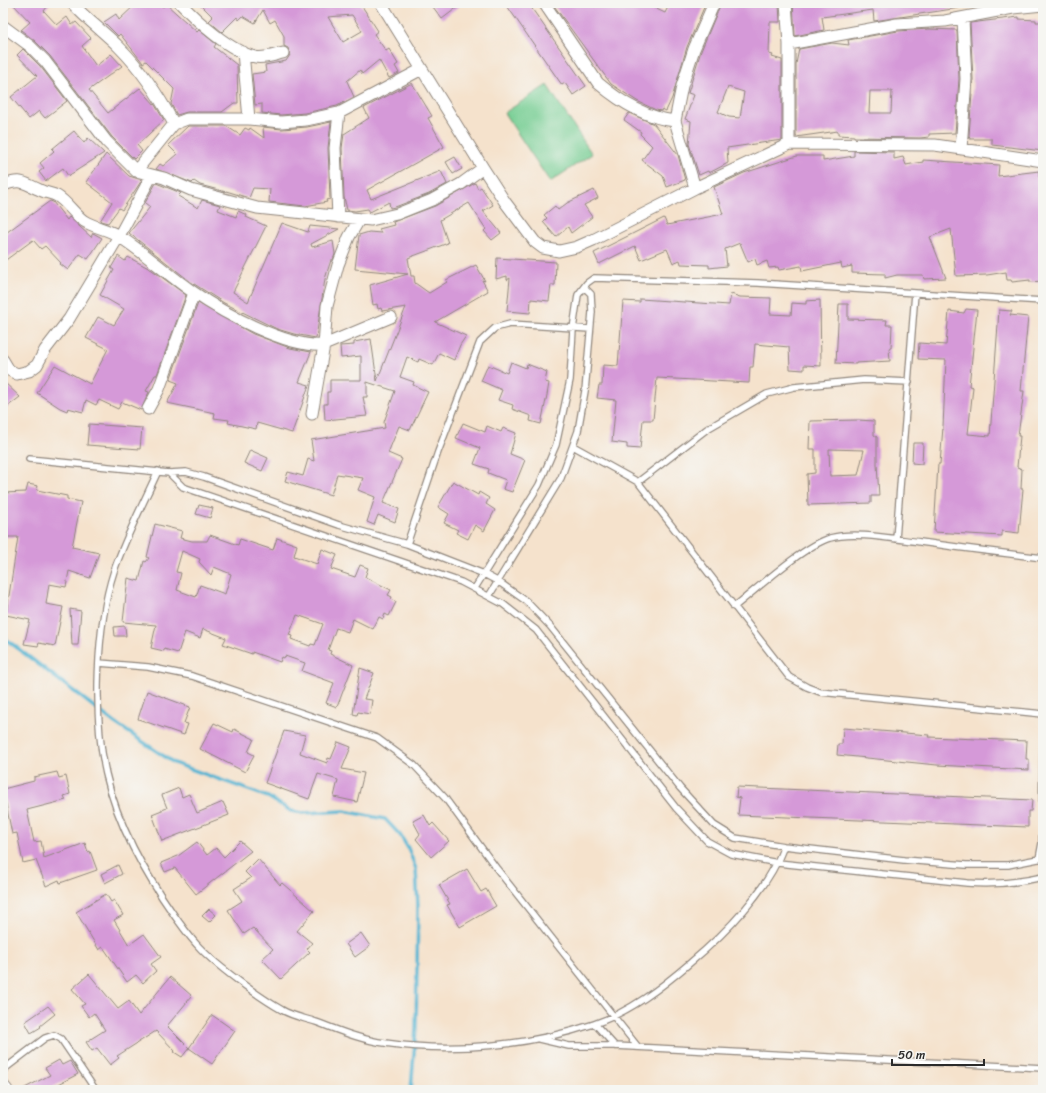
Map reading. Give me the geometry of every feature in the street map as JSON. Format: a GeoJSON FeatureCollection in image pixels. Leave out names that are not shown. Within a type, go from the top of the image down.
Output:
{"type":"FeatureCollection","features":[{"type":"Feature","properties":{"kind":"street"},"geometry":{"type":"LineString","coordinates":[[72,3],[115,43],[143,73],[161,100],[174,124]]}},
{"type":"Feature","properties":{"kind":"street"},"geometry":{"type":"LineString","coordinates":[[180,3],[220,40],[243,52],[260,58],[283,53]]}},
{"type":"Feature","properties":{"kind":"street"},"geometry":{"type":"LineString","coordinates":[[381,3],[505,202],[535,242],[543,248],[551,250],[567,249],[593,240],[695,188],[789,144],[935,145],[1043,161]]}},
{"type":"Feature","properties":{"kind":"street"},"geometry":{"type":"LineString","coordinates":[[544,3],[598,83],[609,93],[643,112],[663,120],[675,121]]}},
{"type":"Feature","properties":{"kind":"street"},"geometry":{"type":"LineString","coordinates":[[695,188],[675,121],[682,86],[694,49],[714,3]]}},
{"type":"Feature","properties":{"kind":"street"},"geometry":{"type":"LineString","coordinates":[[786,3],[789,44],[789,144]]}},
{"type":"Feature","properties":{"kind":"street"},"geometry":{"type":"LineString","coordinates":[[789,44],[897,24],[963,19],[1013,8],[1043,5]]}},
{"type":"Feature","properties":{"kind":"street"},"geometry":{"type":"LineString","coordinates":[[961,149],[966,79],[963,19]]}},
{"type":"Feature","properties":{"kind":"street"},"geometry":{"type":"LineString","coordinates":[[3,26],[30,46],[45,61],[107,142],[136,171],[152,175],[191,190],[257,208],[338,218],[371,220],[397,214],[432,200],[461,184],[483,168]]}},
{"type":"Feature","properties":{"kind":"street"},"geometry":{"type":"LineString","coordinates":[[243,52],[249,119]]}},
{"type":"Feature","properties":{"kind":"street"},"geometry":{"type":"LineString","coordinates":[[136,171],[174,124],[187,119],[249,119],[281,122],[306,120],[339,113],[422,68]]}},
{"type":"Feature","properties":{"kind":"street"},"geometry":{"type":"LineString","coordinates":[[338,218],[335,148],[339,113]]}},
{"type":"Feature","properties":{"kind":"street"},"geometry":{"type":"LineString","coordinates":[[3,360],[10,370],[17,374],[29,371],[37,365],[45,350],[68,319],[119,236],[152,175]]}},
{"type":"Feature","properties":{"kind":"street"},"geometry":{"type":"LineString","coordinates":[[3,184],[15,181],[24,181],[40,191],[57,196],[85,222],[119,236],[194,293],[251,325],[299,344],[312,346],[324,345],[391,317]]}},
{"type":"Feature","properties":{"kind":"street"},"geometry":{"type":"LineString","coordinates":[[312,414],[324,345],[327,306],[332,287],[350,237],[359,220]]}},
{"type":"Feature","properties":{"kind":"street"},"geometry":{"type":"LineString","coordinates":[[148,409],[162,383],[194,293]]}},
{"type":"Feature","properties":{"kind":"street"},"geometry":{"type":"LineString","coordinates":[[3,1085],[7,1090]]}},
{"type":"Feature","properties":{"kind":"lane"},"geometry":{"type":"LineString","coordinates":[[475,588],[539,485],[556,445],[570,380],[573,329],[578,295],[594,278],[612,277],[758,283],[1043,301]]}},
{"type":"Feature","properties":{"kind":"lane"},"geometry":{"type":"LineString","coordinates":[[490,596],[561,478],[573,446],[582,412],[592,312],[591,294],[584,287]]}},
{"type":"Feature","properties":{"kind":"lane"},"geometry":{"type":"LineString","coordinates":[[896,539],[915,293]]}},
{"type":"Feature","properties":{"kind":"lane"},"geometry":{"type":"LineString","coordinates":[[407,544],[438,452],[480,342],[495,328],[510,324],[590,329]]}},
{"type":"Feature","properties":{"kind":"lane"},"geometry":{"type":"LineString","coordinates":[[638,482],[702,432],[752,400],[767,394],[794,387],[864,380],[909,382]]}},
{"type":"Feature","properties":{"kind":"lane"},"geometry":{"type":"LineString","coordinates":[[573,446],[638,482],[789,677],[820,692],[1043,714]]}},
{"type":"Feature","properties":{"kind":"lane"},"geometry":{"type":"LineString","coordinates":[[29,459],[169,473],[186,472],[339,525],[407,544],[484,574],[499,582],[526,602],[550,626],[655,758],[714,825],[735,838],[784,846],[904,860],[966,865],[1008,865],[1041,859],[1043,746]]}},
{"type":"Feature","properties":{"kind":"lane"},"geometry":{"type":"LineString","coordinates":[[158,471],[137,514],[114,572],[103,616],[99,663],[103,756],[106,776],[123,826],[136,854],[158,893],[187,934],[209,956],[280,1009],[365,1039],[385,1043],[410,1045],[468,1047],[494,1046],[536,1039],[595,1024],[614,1016],[652,993],[702,953],[742,912],[778,863],[784,846]]}},
{"type":"Feature","properties":{"kind":"lane"},"geometry":{"type":"LineString","coordinates":[[169,473],[182,487],[419,567],[475,588],[490,596],[518,615],[536,630],[676,808],[707,841],[731,854],[778,863],[991,884],[1011,883],[1043,877]]}},
{"type":"Feature","properties":{"kind":"lane"},"geometry":{"type":"LineString","coordinates":[[734,607],[796,558],[829,538],[841,536],[896,539],[1043,558]]}},
{"type":"Feature","properties":{"kind":"lane"},"geometry":{"type":"LineString","coordinates":[[99,663],[148,667],[192,676],[377,738],[395,750],[428,778],[445,798],[497,869],[638,1047]]}},
{"type":"Feature","properties":{"kind":"lane"},"geometry":{"type":"LineString","coordinates":[[595,1024],[615,1046]]}},
{"type":"Feature","properties":{"kind":"lane"},"geometry":{"type":"LineString","coordinates":[[3,1070],[45,1038],[54,1035],[61,1039],[94,1089]]}},
{"type":"Feature","properties":{"kind":"lane"},"geometry":{"type":"LineString","coordinates":[[536,1039],[569,1046],[638,1047],[1043,1068]]}},
{"type":"Feature","properties":{"kind":"green space"},"geometry":{"type":"Polygon","coordinates":[[[547,85],[592,154],[550,182],[504,113],[547,85]]]}},
{"type":"Feature","properties":{"kind":"building"},"geometry":{"type":"Polygon","coordinates":[[[12,3],[50,3],[44,11],[57,25],[67,17],[72,25],[76,22],[91,38],[82,46],[96,66],[111,54],[122,66],[89,90],[108,113],[140,88],[155,105],[164,120],[137,145],[142,151],[134,159],[112,137],[50,56],[21,30],[30,22],[12,3]]]}},
{"type":"Feature","properties":{"kind":"building"},"geometry":{"type":"Polygon","coordinates":[[[137,3],[159,3],[163,7],[166,4],[197,32],[199,30],[216,44],[214,47],[237,65],[238,103],[234,103],[222,112],[187,112],[177,115],[171,104],[174,89],[146,61],[143,63],[120,34],[118,36],[104,22],[116,14],[119,20],[137,3]]]}},
{"type":"Feature","properties":{"kind":"building"},"geometry":{"type":"Polygon","coordinates":[[[199,3],[360,3],[378,31],[374,34],[386,51],[389,49],[398,64],[395,66],[399,73],[389,78],[379,60],[362,74],[360,70],[347,81],[354,97],[337,106],[305,113],[281,115],[262,113],[262,104],[255,105],[252,74],[266,72],[265,65],[286,61],[290,55],[288,48],[284,46],[284,36],[275,20],[270,23],[263,10],[255,23],[243,16],[239,20],[237,17],[222,32],[209,21],[213,17],[199,3]],[[352,15],[328,17],[343,42],[362,31],[352,15]]]}},
{"type":"Feature","properties":{"kind":"building"},"geometry":{"type":"Polygon","coordinates":[[[430,3],[463,3],[442,19],[430,3]]]}},
{"type":"Feature","properties":{"kind":"building"},"geometry":{"type":"Polygon","coordinates":[[[505,3],[528,3],[586,86],[573,95],[565,83],[562,85],[505,3]]]}},
{"type":"Feature","properties":{"kind":"building"},"geometry":{"type":"Polygon","coordinates":[[[552,3],[644,3],[665,13],[670,3],[701,3],[705,5],[687,47],[672,98],[666,111],[662,109],[661,111],[656,110],[637,101],[611,84],[552,3]]]}},
{"type":"Feature","properties":{"kind":"building"},"geometry":{"type":"Polygon","coordinates":[[[721,3],[768,3],[768,5],[779,5],[780,22],[770,22],[769,54],[773,55],[772,57],[782,60],[782,140],[727,148],[728,163],[709,173],[708,171],[699,175],[689,144],[691,121],[685,119],[694,95],[688,93],[701,51],[721,3]],[[728,87],[718,112],[729,117],[740,118],[744,92],[728,87]]]}},
{"type":"Feature","properties":{"kind":"building"},"geometry":{"type":"Polygon","coordinates":[[[793,3],[958,3],[959,8],[874,21],[873,10],[822,17],[824,30],[795,36],[793,3]]]}},
{"type":"Feature","properties":{"kind":"building"},"geometry":{"type":"Polygon","coordinates":[[[1019,17],[1019,19],[1043,22],[1043,151],[992,145],[992,139],[970,139],[969,136],[973,79],[970,23],[1019,17]]]}},
{"type":"Feature","properties":{"kind":"building"},"geometry":{"type":"Polygon","coordinates":[[[929,29],[957,30],[959,79],[955,133],[929,134],[929,137],[920,138],[854,137],[838,135],[838,131],[796,137],[796,64],[799,49],[832,43],[849,45],[848,40],[898,31],[929,29]],[[870,91],[869,113],[891,113],[892,91],[870,91]]]}},
{"type":"Feature","properties":{"kind":"building"},"geometry":{"type":"Polygon","coordinates":[[[23,49],[40,66],[67,101],[45,118],[39,111],[29,119],[11,97],[37,76],[17,55],[23,49]]]}},
{"type":"Feature","properties":{"kind":"building"},"geometry":{"type":"Polygon","coordinates":[[[412,83],[432,116],[428,118],[444,147],[367,190],[371,199],[441,171],[447,184],[429,194],[395,207],[390,208],[389,202],[370,212],[368,209],[355,211],[347,210],[344,197],[342,148],[344,134],[369,118],[364,108],[412,83]]]}},
{"type":"Feature","properties":{"kind":"building"},"geometry":{"type":"Polygon","coordinates":[[[629,113],[654,124],[678,155],[685,180],[667,187],[663,176],[642,160],[652,146],[640,134],[641,132],[624,120],[629,113]]]}},
{"type":"Feature","properties":{"kind":"building"},"geometry":{"type":"Polygon","coordinates":[[[331,122],[328,148],[330,199],[326,200],[327,202],[305,206],[269,202],[270,189],[253,188],[249,198],[200,185],[194,181],[192,183],[156,169],[160,164],[163,166],[177,154],[168,145],[188,126],[226,126],[240,135],[245,128],[249,130],[250,128],[264,138],[263,127],[282,129],[307,127],[331,122]]]}},
{"type":"Feature","properties":{"kind":"building"},"geometry":{"type":"Polygon","coordinates":[[[74,131],[84,143],[88,138],[104,153],[68,176],[63,168],[46,181],[39,172],[44,168],[40,163],[54,151],[52,149],[74,131]]]}},
{"type":"Feature","properties":{"kind":"building"},"geometry":{"type":"Polygon","coordinates":[[[854,151],[894,152],[894,159],[903,157],[906,165],[923,162],[923,160],[999,165],[998,176],[1039,171],[1039,177],[1043,176],[1043,281],[1030,282],[1030,280],[1012,282],[1011,280],[1007,280],[1006,272],[987,275],[956,276],[951,229],[930,237],[946,278],[924,279],[923,275],[897,275],[885,278],[885,274],[852,273],[852,266],[842,268],[841,263],[802,271],[801,266],[779,270],[778,267],[769,268],[767,261],[757,265],[755,259],[748,262],[740,243],[725,249],[727,266],[709,268],[709,265],[681,264],[680,260],[673,263],[667,249],[641,260],[635,246],[599,264],[594,253],[664,218],[667,225],[723,214],[714,187],[744,173],[797,156],[823,156],[823,161],[854,156],[854,151]]]}},
{"type":"Feature","properties":{"kind":"building"},"geometry":{"type":"Polygon","coordinates":[[[106,154],[129,176],[142,180],[122,210],[119,208],[108,223],[100,221],[112,202],[86,182],[106,154]]]}},
{"type":"Feature","properties":{"kind":"building"},"geometry":{"type":"Polygon","coordinates":[[[455,157],[462,169],[453,174],[446,162],[455,157]]]}},
{"type":"Feature","properties":{"kind":"building"},"geometry":{"type":"Polygon","coordinates":[[[156,183],[181,193],[178,196],[198,208],[202,200],[220,205],[218,210],[236,217],[238,211],[247,215],[246,217],[266,226],[233,292],[248,302],[282,223],[308,232],[310,226],[339,229],[311,244],[312,247],[333,241],[335,254],[333,260],[331,260],[325,279],[316,338],[277,329],[224,303],[191,282],[129,233],[150,207],[145,203],[156,183]]]}},
{"type":"Feature","properties":{"kind":"building"},"geometry":{"type":"Polygon","coordinates":[[[475,183],[478,189],[481,187],[493,205],[483,211],[501,233],[492,240],[484,231],[486,229],[469,203],[440,220],[448,243],[408,258],[411,276],[414,276],[415,283],[429,293],[447,282],[446,280],[476,265],[485,281],[482,280],[488,291],[435,322],[466,336],[460,345],[454,360],[439,353],[433,365],[419,359],[418,362],[407,357],[400,377],[414,382],[413,385],[428,392],[410,430],[399,426],[388,453],[402,459],[383,503],[399,509],[395,522],[378,515],[374,525],[367,522],[375,497],[358,490],[363,478],[337,474],[331,495],[285,481],[288,472],[303,476],[308,459],[314,461],[311,440],[385,428],[384,422],[395,391],[367,382],[367,397],[363,397],[367,416],[325,420],[324,404],[327,404],[327,392],[330,392],[330,380],[361,380],[361,356],[341,358],[340,346],[354,345],[354,342],[371,339],[377,381],[406,307],[382,311],[381,308],[378,309],[377,304],[373,305],[370,285],[408,274],[355,269],[359,235],[369,232],[381,233],[379,229],[394,225],[393,222],[435,206],[475,183]]]}},
{"type":"Feature","properties":{"kind":"building"},"geometry":{"type":"Polygon","coordinates":[[[594,190],[598,198],[584,205],[592,217],[571,233],[568,227],[556,237],[543,222],[547,218],[544,215],[555,206],[558,210],[567,203],[594,190]]]}},
{"type":"Feature","properties":{"kind":"building"},"geometry":{"type":"Polygon","coordinates":[[[50,201],[53,202],[67,220],[69,217],[91,237],[93,233],[102,238],[88,259],[80,254],[68,270],[60,264],[61,263],[45,246],[41,249],[33,240],[3,262],[3,235],[50,201]]]}},
{"type":"Feature","properties":{"kind":"building"},"geometry":{"type":"Polygon","coordinates":[[[118,256],[125,261],[128,257],[152,270],[186,295],[157,375],[155,375],[146,391],[149,392],[141,410],[122,402],[118,409],[99,400],[96,405],[86,400],[83,412],[68,408],[67,411],[37,393],[55,365],[90,384],[108,349],[86,338],[98,317],[114,325],[124,309],[100,295],[114,270],[111,268],[118,256]]]}},
{"type":"Feature","properties":{"kind":"building"},"geometry":{"type":"Polygon","coordinates":[[[497,258],[556,262],[555,285],[551,285],[549,301],[531,299],[530,313],[507,311],[510,278],[507,280],[507,276],[496,279],[497,258]]]}},
{"type":"Feature","properties":{"kind":"building"},"geometry":{"type":"Polygon","coordinates":[[[731,294],[740,297],[771,298],[770,314],[791,315],[792,303],[806,304],[806,301],[820,300],[821,366],[804,365],[804,370],[790,369],[789,347],[755,344],[753,367],[750,367],[749,383],[657,378],[653,420],[643,420],[640,449],[627,448],[627,444],[612,442],[616,400],[597,398],[599,385],[602,385],[603,365],[618,366],[623,301],[640,302],[640,299],[729,305],[731,294]]]}},
{"type":"Feature","properties":{"kind":"building"},"geometry":{"type":"Polygon","coordinates":[[[198,303],[253,334],[290,348],[311,352],[299,382],[309,385],[292,433],[257,423],[256,429],[228,423],[229,420],[214,418],[215,413],[167,403],[178,383],[170,380],[198,303]]]}},
{"type":"Feature","properties":{"kind":"building"},"geometry":{"type":"Polygon","coordinates":[[[839,304],[848,304],[848,319],[887,320],[886,325],[892,325],[891,348],[889,348],[890,361],[856,364],[836,363],[839,304]]]}},
{"type":"Feature","properties":{"kind":"building"},"geometry":{"type":"Polygon","coordinates":[[[966,309],[977,310],[969,386],[973,387],[968,434],[990,436],[999,310],[1012,311],[1010,315],[1028,317],[1021,391],[1024,391],[1018,436],[1020,436],[1017,467],[1022,469],[1021,489],[1023,489],[1019,533],[1002,531],[1002,536],[934,532],[938,464],[940,464],[943,427],[946,360],[918,359],[919,343],[946,345],[949,311],[964,313],[966,309]]]}},
{"type":"Feature","properties":{"kind":"building"},"geometry":{"type":"Polygon","coordinates":[[[511,362],[526,368],[527,364],[547,372],[545,382],[549,383],[541,424],[530,421],[531,416],[512,409],[513,405],[498,400],[502,390],[481,381],[488,365],[507,373],[511,362]]]}},
{"type":"Feature","properties":{"kind":"building"},"geometry":{"type":"Polygon","coordinates":[[[3,381],[20,397],[3,410],[3,381]]]}},
{"type":"Feature","properties":{"kind":"building"},"geometry":{"type":"Polygon","coordinates":[[[810,421],[874,421],[874,435],[877,437],[879,496],[871,496],[871,503],[808,505],[807,474],[815,473],[815,449],[809,449],[810,421]],[[829,449],[830,476],[858,475],[864,450],[829,449]]]}},
{"type":"Feature","properties":{"kind":"building"},"geometry":{"type":"Polygon","coordinates":[[[463,423],[485,432],[487,426],[501,432],[503,428],[516,433],[510,454],[525,460],[512,492],[503,489],[506,480],[488,473],[489,469],[474,464],[480,448],[456,438],[463,423]]]}},
{"type":"Feature","properties":{"kind":"building"},"geometry":{"type":"Polygon","coordinates":[[[89,424],[142,428],[140,449],[87,445],[89,424]]]}},
{"type":"Feature","properties":{"kind":"building"},"geometry":{"type":"Polygon","coordinates":[[[913,443],[923,443],[922,464],[912,463],[913,443]]]}},
{"type":"Feature","properties":{"kind":"building"},"geometry":{"type":"Polygon","coordinates":[[[250,450],[268,458],[262,471],[244,463],[250,450]]]}},
{"type":"Feature","properties":{"kind":"building"},"geometry":{"type":"Polygon","coordinates":[[[453,481],[478,495],[479,492],[489,498],[486,504],[495,510],[484,531],[475,525],[468,539],[456,533],[458,530],[444,523],[449,514],[438,507],[453,481]]]}},
{"type":"Feature","properties":{"kind":"building"},"geometry":{"type":"Polygon","coordinates":[[[28,484],[38,486],[37,490],[67,496],[67,499],[81,502],[72,547],[99,553],[90,578],[69,571],[66,587],[49,584],[46,604],[63,607],[55,646],[39,643],[38,646],[24,644],[30,620],[6,615],[18,537],[3,537],[3,493],[26,492],[28,484]]]}},
{"type":"Feature","properties":{"kind":"building"},"geometry":{"type":"Polygon","coordinates":[[[199,505],[213,508],[210,518],[196,514],[199,505]]]}},
{"type":"Feature","properties":{"kind":"building"},"geometry":{"type":"Polygon","coordinates":[[[155,524],[182,531],[180,538],[192,541],[207,541],[210,535],[238,545],[240,539],[273,550],[277,538],[297,545],[294,556],[317,564],[322,549],[337,555],[331,569],[355,577],[360,565],[368,568],[365,577],[391,590],[388,595],[396,602],[389,616],[385,614],[383,619],[379,617],[373,629],[353,619],[348,632],[336,628],[328,650],[331,651],[330,654],[353,665],[337,707],[326,703],[334,683],[302,671],[305,663],[285,656],[284,658],[282,657],[280,662],[252,652],[252,654],[223,644],[226,638],[203,629],[200,638],[185,632],[178,653],[164,649],[164,651],[151,648],[156,625],[123,622],[128,578],[139,581],[144,561],[146,562],[149,558],[147,557],[155,524]],[[182,551],[176,572],[181,573],[177,590],[196,597],[200,585],[225,594],[231,574],[214,567],[211,575],[199,562],[200,559],[182,551]],[[297,615],[289,635],[292,636],[291,639],[310,646],[311,644],[315,645],[323,624],[297,615]]]}},
{"type":"Feature","properties":{"kind":"building"},"geometry":{"type":"Polygon","coordinates":[[[70,609],[81,611],[78,645],[72,645],[70,609]]]}},
{"type":"Feature","properties":{"kind":"building"},"geometry":{"type":"Polygon","coordinates":[[[125,626],[126,636],[115,636],[114,627],[125,626]]]}},
{"type":"Feature","properties":{"kind":"building"},"geometry":{"type":"Polygon","coordinates":[[[360,668],[374,673],[364,699],[372,700],[370,714],[358,712],[357,715],[353,714],[360,668]]]}},
{"type":"Feature","properties":{"kind":"building"},"geometry":{"type":"Polygon","coordinates":[[[147,691],[190,707],[184,723],[188,724],[184,735],[138,719],[147,691]]]}},
{"type":"Feature","properties":{"kind":"building"},"geometry":{"type":"Polygon","coordinates":[[[214,723],[233,732],[234,729],[254,739],[248,752],[254,755],[245,772],[200,749],[214,723]]]}},
{"type":"Feature","properties":{"kind":"building"},"geometry":{"type":"Polygon","coordinates":[[[843,728],[929,735],[928,737],[1027,741],[1026,759],[1029,759],[1029,770],[937,765],[837,755],[838,744],[842,744],[843,728]]]}},
{"type":"Feature","properties":{"kind":"building"},"geometry":{"type":"Polygon","coordinates":[[[284,731],[305,735],[300,753],[327,763],[328,758],[331,759],[338,742],[351,747],[342,769],[364,773],[357,802],[334,797],[338,780],[318,774],[309,799],[265,783],[284,731]]]}},
{"type":"Feature","properties":{"kind":"building"},"geometry":{"type":"Polygon","coordinates":[[[57,772],[59,778],[66,776],[70,794],[64,796],[66,800],[27,810],[34,842],[41,841],[44,858],[85,843],[88,852],[90,851],[97,870],[60,883],[59,880],[46,886],[36,860],[23,863],[17,833],[12,834],[3,789],[34,781],[34,777],[57,772]]]}},
{"type":"Feature","properties":{"kind":"building"},"geometry":{"type":"Polygon","coordinates":[[[737,787],[1032,800],[1031,811],[1028,811],[1028,827],[738,815],[740,798],[736,797],[737,787]]]}},
{"type":"Feature","properties":{"kind":"building"},"geometry":{"type":"Polygon","coordinates":[[[179,788],[182,797],[189,794],[197,813],[223,802],[229,815],[162,841],[152,814],[167,808],[162,795],[179,788]]]}},
{"type":"Feature","properties":{"kind":"building"},"geometry":{"type":"Polygon","coordinates":[[[424,815],[430,826],[433,823],[449,841],[431,857],[416,839],[420,834],[413,821],[424,815]]]}},
{"type":"Feature","properties":{"kind":"building"},"geometry":{"type":"Polygon","coordinates":[[[240,841],[251,851],[196,894],[175,868],[165,872],[161,863],[178,856],[197,842],[207,855],[216,848],[224,857],[240,841]]]}},
{"type":"Feature","properties":{"kind":"building"},"geometry":{"type":"Polygon","coordinates":[[[258,859],[280,885],[282,883],[314,911],[297,931],[312,943],[307,949],[310,952],[281,979],[262,959],[273,949],[253,928],[244,934],[228,910],[242,901],[234,889],[251,878],[245,872],[258,859]]]}},
{"type":"Feature","properties":{"kind":"building"},"geometry":{"type":"Polygon","coordinates":[[[118,865],[122,874],[105,883],[101,874],[118,865]]]}},
{"type":"Feature","properties":{"kind":"building"},"geometry":{"type":"Polygon","coordinates":[[[467,869],[481,892],[486,889],[496,906],[460,927],[447,905],[450,904],[439,885],[467,869]]]}},
{"type":"Feature","properties":{"kind":"building"},"geometry":{"type":"Polygon","coordinates":[[[106,894],[111,902],[114,900],[123,915],[114,920],[129,945],[144,934],[161,957],[151,964],[156,971],[143,983],[136,975],[127,982],[103,947],[99,950],[76,912],[106,894]]]}},
{"type":"Feature","properties":{"kind":"building"},"geometry":{"type":"Polygon","coordinates":[[[209,909],[216,915],[209,922],[202,916],[209,909]]]}},
{"type":"Feature","properties":{"kind":"building"},"geometry":{"type":"Polygon","coordinates":[[[361,933],[370,946],[355,957],[346,944],[361,933]]]}},
{"type":"Feature","properties":{"kind":"building"},"geometry":{"type":"Polygon","coordinates":[[[89,974],[118,1009],[129,1001],[139,1015],[170,977],[192,996],[167,1026],[189,1048],[182,1057],[174,1052],[175,1051],[156,1031],[117,1056],[119,1058],[110,1065],[97,1048],[92,1051],[86,1042],[105,1030],[94,1013],[89,1017],[81,1006],[85,1004],[72,989],[89,974]]]}},
{"type":"Feature","properties":{"kind":"building"},"geometry":{"type":"Polygon","coordinates":[[[48,1006],[55,1014],[40,1026],[41,1027],[31,1033],[25,1022],[48,1006]]]}},
{"type":"Feature","properties":{"kind":"building"},"geometry":{"type":"Polygon","coordinates":[[[212,1015],[235,1031],[212,1064],[189,1048],[212,1015]]]}},
{"type":"Feature","properties":{"kind":"building"},"geometry":{"type":"Polygon","coordinates":[[[59,1060],[62,1065],[70,1061],[78,1074],[53,1087],[55,1090],[21,1090],[50,1075],[45,1068],[59,1060]]]}},
{"type":"Feature","properties":{"kind":"waterway"},"geometry":{"type":"LineString","coordinates":[[3,637],[115,723],[174,763],[268,797],[291,811],[303,813],[344,811],[385,819],[400,835],[408,848],[416,869],[418,907],[416,1028],[411,1090]]}}]}
